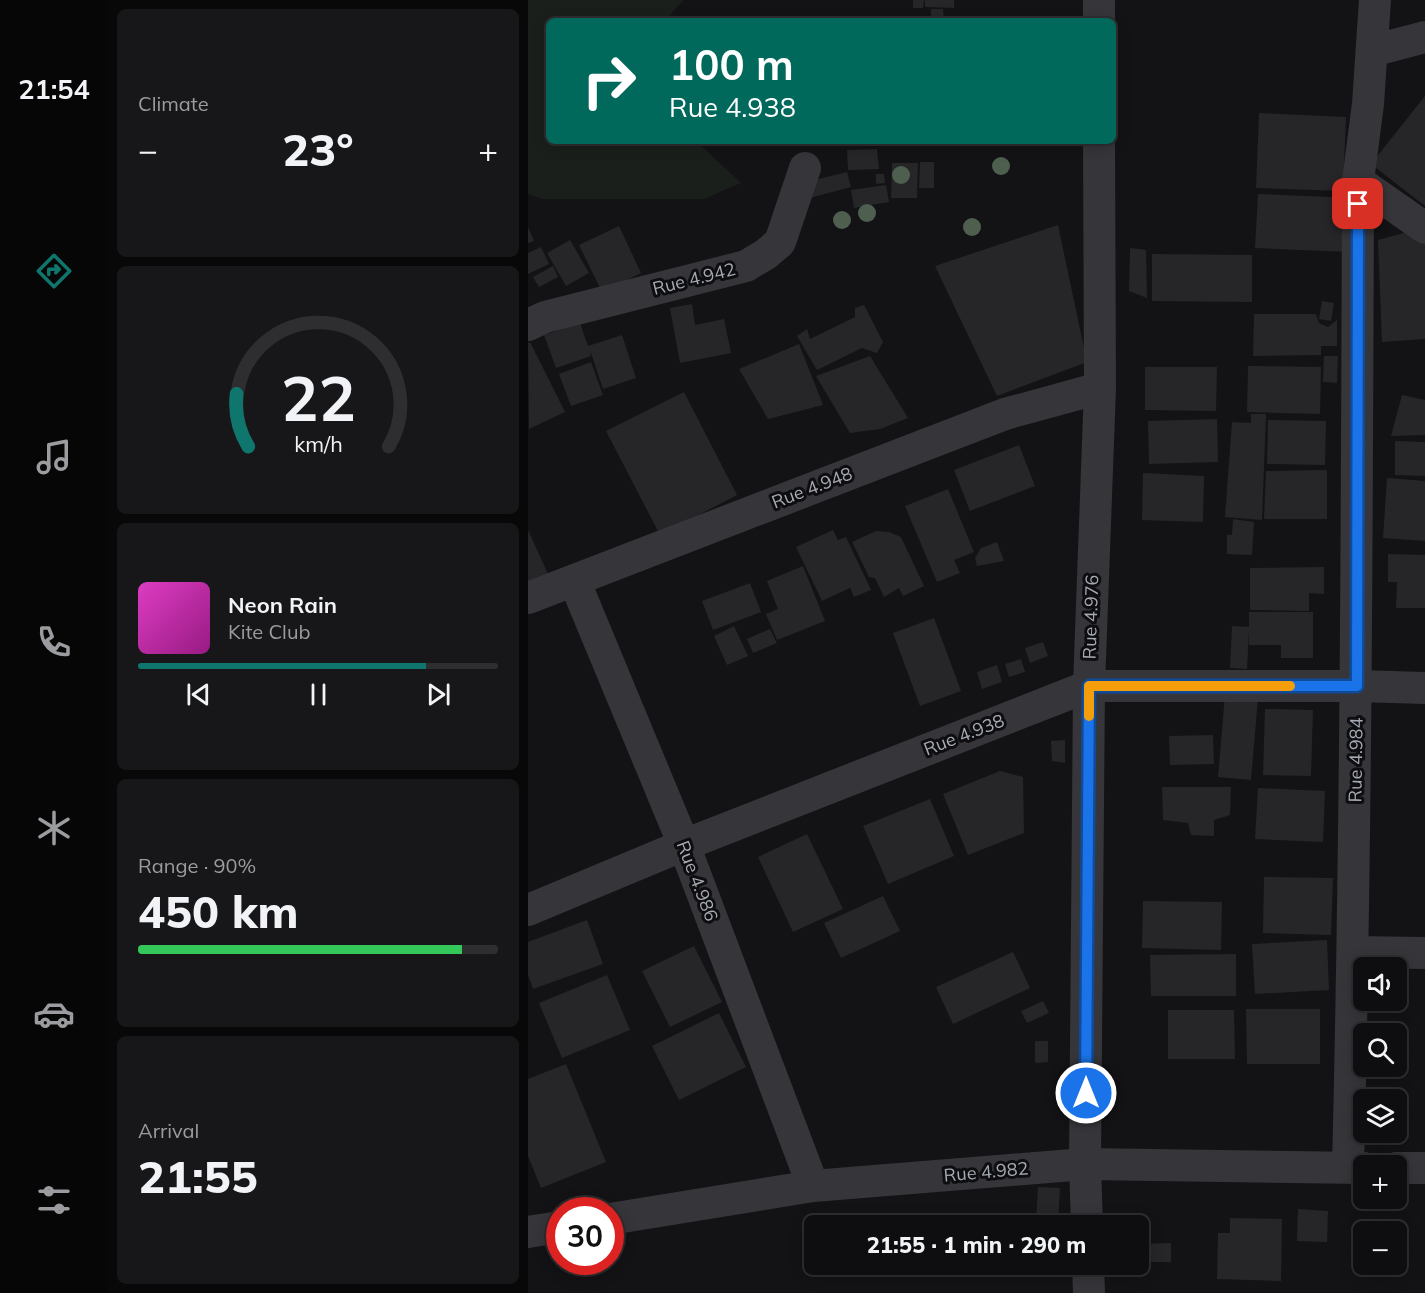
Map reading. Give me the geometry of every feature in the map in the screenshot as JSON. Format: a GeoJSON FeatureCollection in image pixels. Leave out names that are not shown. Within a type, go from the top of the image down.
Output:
{"type":"FeatureCollection","features":[{"type":"Feature","properties":{"kind":"street"},"geometry":{"type":"LineString","coordinates":[[1099,0],[1099,18]]}},
{"type":"Feature","properties":{"kind":"street","name":"Rue 4.984"},"geometry":{"type":"LineString","coordinates":[[1356,1155],[1354,952],[1358,181],[1368,104],[1375,0]]}},
{"type":"Feature","properties":{"kind":"street"},"geometry":{"type":"LineString","coordinates":[[1372,51],[1425,37]]}},
{"type":"Feature","properties":{"kind":"street","name":"Rue 4.976"},"geometry":{"type":"LineString","coordinates":[[1087,1215],[1085,1164],[1089,686],[1100,388],[1099,144]]}},
{"type":"Feature","properties":{"kind":"street","name":"Rue 4.942"},"geometry":{"type":"LineString","coordinates":[[528,325],[545,317],[746,266],[780,242],[805,168]]}},
{"type":"Feature","properties":{"kind":"street"},"geometry":{"type":"LineString","coordinates":[[1358,181],[1425,228]]}},
{"type":"Feature","properties":{"kind":"street","name":"Rue 4.948"},"geometry":{"type":"LineString","coordinates":[[528,598],[1005,414],[1100,388]]}},
{"type":"Feature","properties":{"kind":"street","name":"Rue 4.986"},"geometry":{"type":"LineString","coordinates":[[574,580],[684,845],[813,1186]]}},
{"type":"Feature","properties":{"kind":"street","name":"Rue 4.938"},"geometry":{"type":"LineString","coordinates":[[528,910],[684,845],[1089,686],[1425,688]]}},
{"type":"Feature","properties":{"kind":"street"},"geometry":{"type":"LineString","coordinates":[[1354,952],[1425,954]]}},
{"type":"Feature","properties":{"kind":"street","name":"Rue 4.982"},"geometry":{"type":"LineString","coordinates":[[624,1217],[813,1186],[1085,1164],[1353,1168]]}},
{"type":"Feature","properties":{"kind":"street"},"geometry":{"type":"LineString","coordinates":[[1407,1168],[1425,1168]]}},
{"type":"Feature","properties":{"kind":"street"},"geometry":{"type":"LineString","coordinates":[[528,1232],[546,1229]]}},
{"type":"Feature","properties":{"kind":"street"},"geometry":{"type":"LineString","coordinates":[[1088,1275],[1089,1293]]}},
{"type":"Feature","properties":{"kind":"shaded area"},"geometry":{"type":"Polygon","coordinates":[[[528,0],[683,0],[668,18],[546,18],[546,144],[699,144],[741,183],[704,199],[542,199],[528,194],[528,0]]]}},
{"type":"Feature","properties":{"kind":"building"},"geometry":{"type":"Polygon","coordinates":[[[913,0],[924,0],[923,8],[913,8],[913,0]]]}},
{"type":"Feature","properties":{"kind":"building"},"geometry":{"type":"Polygon","coordinates":[[[925,0],[954,0],[954,8],[925,7],[925,0]]]}},
{"type":"Feature","properties":{"kind":"building"},"geometry":{"type":"Polygon","coordinates":[[[931,9],[943,9],[944,18],[931,18],[931,9]]]}},
{"type":"Feature","properties":{"kind":"building"},"geometry":{"type":"Polygon","coordinates":[[[1425,96],[1425,206],[1371,164],[1425,96]]]}},
{"type":"Feature","properties":{"kind":"building"},"geometry":{"type":"Polygon","coordinates":[[[1259,113],[1346,117],[1343,191],[1256,188],[1259,113]]]}},
{"type":"Feature","properties":{"kind":"building"},"geometry":{"type":"Polygon","coordinates":[[[877,149],[879,169],[848,170],[847,150],[877,149]]]}},
{"type":"Feature","properties":{"kind":"building"},"geometry":{"type":"Polygon","coordinates":[[[920,162],[934,162],[934,188],[919,188],[920,162]]]}},
{"type":"Feature","properties":{"kind":"building"},"geometry":{"type":"Polygon","coordinates":[[[892,163],[918,163],[917,198],[891,198],[892,163]]]}},
{"type":"Feature","properties":{"kind":"building"},"geometry":{"type":"Polygon","coordinates":[[[847,172],[851,187],[806,199],[802,183],[847,172]]]}},
{"type":"Feature","properties":{"kind":"building"},"geometry":{"type":"Polygon","coordinates":[[[876,174],[884,174],[885,183],[876,184],[876,174]]]}},
{"type":"Feature","properties":{"kind":"building"},"geometry":{"type":"Polygon","coordinates":[[[886,185],[889,202],[854,208],[851,190],[886,185]]]}},
{"type":"Feature","properties":{"kind":"building"},"geometry":{"type":"Polygon","coordinates":[[[1258,194],[1353,198],[1351,252],[1255,248],[1258,194]]]}},
{"type":"Feature","properties":{"kind":"building"},"geometry":{"type":"Polygon","coordinates":[[[1058,225],[1087,362],[997,396],[935,266],[1058,225]]]}},
{"type":"Feature","properties":{"kind":"building"},"geometry":{"type":"Polygon","coordinates":[[[619,226],[641,273],[602,292],[579,245],[619,226]]]}},
{"type":"Feature","properties":{"kind":"building"},"geometry":{"type":"Polygon","coordinates":[[[528,227],[534,241],[528,243],[528,227]]]}},
{"type":"Feature","properties":{"kind":"building"},"geometry":{"type":"Polygon","coordinates":[[[1415,230],[1425,236],[1425,339],[1382,342],[1378,240],[1415,230]]]}},
{"type":"Feature","properties":{"kind":"building"},"geometry":{"type":"Polygon","coordinates":[[[570,240],[589,273],[566,286],[547,253],[570,240]]]}},
{"type":"Feature","properties":{"kind":"building"},"geometry":{"type":"Polygon","coordinates":[[[541,247],[549,264],[528,274],[528,253],[541,247]]]}},
{"type":"Feature","properties":{"kind":"building"},"geometry":{"type":"Polygon","coordinates":[[[1130,248],[1146,250],[1147,298],[1129,291],[1130,248]]]}},
{"type":"Feature","properties":{"kind":"building"},"geometry":{"type":"Polygon","coordinates":[[[1152,254],[1252,255],[1252,302],[1152,301],[1152,254]]]}},
{"type":"Feature","properties":{"kind":"building"},"geometry":{"type":"Polygon","coordinates":[[[553,266],[558,277],[539,287],[533,277],[553,266]]]}},
{"type":"Feature","properties":{"kind":"building"},"geometry":{"type":"Polygon","coordinates":[[[1322,301],[1334,303],[1331,321],[1319,319],[1322,301]]]}},
{"type":"Feature","properties":{"kind":"building"},"geometry":{"type":"Polygon","coordinates":[[[692,304],[695,325],[724,319],[731,353],[680,363],[670,308],[692,304]]]}},
{"type":"Feature","properties":{"kind":"building"},"geometry":{"type":"Polygon","coordinates":[[[864,305],[883,342],[877,353],[862,348],[817,370],[797,336],[807,329],[810,339],[855,317],[855,308],[864,305]]]}},
{"type":"Feature","properties":{"kind":"building"},"geometry":{"type":"Polygon","coordinates":[[[1254,314],[1316,314],[1319,323],[1328,327],[1337,320],[1337,346],[1321,346],[1321,355],[1253,356],[1254,314]]]}},
{"type":"Feature","properties":{"kind":"building"},"geometry":{"type":"Polygon","coordinates":[[[580,323],[588,346],[622,335],[636,378],[603,389],[590,350],[591,356],[556,368],[544,335],[580,323]]]}},
{"type":"Feature","properties":{"kind":"building"},"geometry":{"type":"Polygon","coordinates":[[[530,342],[565,412],[529,429],[528,343],[530,342]]]}},
{"type":"Feature","properties":{"kind":"building"},"geometry":{"type":"Polygon","coordinates":[[[799,344],[823,405],[768,419],[739,369],[799,344]]]}},
{"type":"Feature","properties":{"kind":"building"},"geometry":{"type":"Polygon","coordinates":[[[870,356],[908,418],[880,429],[850,433],[816,376],[870,356]]]}},
{"type":"Feature","properties":{"kind":"building"},"geometry":{"type":"Polygon","coordinates":[[[1324,356],[1338,356],[1337,383],[1323,382],[1324,356]]]}},
{"type":"Feature","properties":{"kind":"building"},"geometry":{"type":"Polygon","coordinates":[[[591,362],[603,395],[571,406],[559,374],[591,362]]]}},
{"type":"Feature","properties":{"kind":"building"},"geometry":{"type":"Polygon","coordinates":[[[1248,366],[1321,367],[1320,414],[1247,412],[1248,366]]]}},
{"type":"Feature","properties":{"kind":"building"},"geometry":{"type":"Polygon","coordinates":[[[1145,367],[1217,367],[1216,411],[1145,410],[1145,367]]]}},
{"type":"Feature","properties":{"kind":"building"},"geometry":{"type":"Polygon","coordinates":[[[684,392],[737,495],[660,535],[606,431],[684,392]]]}},
{"type":"Feature","properties":{"kind":"building"},"geometry":{"type":"Polygon","coordinates":[[[1402,395],[1425,400],[1425,435],[1391,436],[1402,395]]]}},
{"type":"Feature","properties":{"kind":"building"},"geometry":{"type":"Polygon","coordinates":[[[1251,414],[1266,414],[1262,520],[1225,517],[1232,422],[1251,423],[1251,414]]]}},
{"type":"Feature","properties":{"kind":"building"},"geometry":{"type":"Polygon","coordinates":[[[1217,419],[1218,462],[1149,464],[1148,421],[1217,419]]]}},
{"type":"Feature","properties":{"kind":"building"},"geometry":{"type":"Polygon","coordinates":[[[1268,420],[1326,421],[1325,465],[1267,464],[1268,420]]]}},
{"type":"Feature","properties":{"kind":"building"},"geometry":{"type":"Polygon","coordinates":[[[1395,441],[1425,442],[1425,476],[1395,475],[1395,441]]]}},
{"type":"Feature","properties":{"kind":"building"},"geometry":{"type":"Polygon","coordinates":[[[1019,445],[1035,486],[970,511],[954,470],[1019,445]]]}},
{"type":"Feature","properties":{"kind":"building"},"geometry":{"type":"Polygon","coordinates":[[[1327,470],[1327,519],[1264,519],[1266,471],[1327,470]]]}},
{"type":"Feature","properties":{"kind":"building"},"geometry":{"type":"Polygon","coordinates":[[[1143,473],[1204,476],[1203,522],[1142,520],[1143,473]]]}},
{"type":"Feature","properties":{"kind":"building"},"geometry":{"type":"Polygon","coordinates":[[[1387,478],[1425,481],[1425,541],[1383,538],[1387,478]]]}},
{"type":"Feature","properties":{"kind":"building"},"geometry":{"type":"Polygon","coordinates":[[[948,489],[974,552],[954,560],[960,573],[937,582],[905,506],[948,489]]]}},
{"type":"Feature","properties":{"kind":"building"},"geometry":{"type":"Polygon","coordinates":[[[1233,519],[1254,522],[1252,555],[1227,554],[1227,535],[1232,535],[1233,519]]]}},
{"type":"Feature","properties":{"kind":"building"},"geometry":{"type":"Polygon","coordinates":[[[528,530],[548,574],[528,583],[528,530]]]}},
{"type":"Feature","properties":{"kind":"building"},"geometry":{"type":"Polygon","coordinates":[[[833,530],[838,540],[846,537],[871,590],[854,597],[850,588],[822,601],[796,547],[833,530]]]}},
{"type":"Feature","properties":{"kind":"building"},"geometry":{"type":"Polygon","coordinates":[[[876,531],[889,532],[901,537],[924,586],[903,596],[899,588],[884,597],[875,578],[869,577],[852,542],[876,531]]]}},
{"type":"Feature","properties":{"kind":"building"},"geometry":{"type":"Polygon","coordinates":[[[997,542],[1004,561],[977,566],[975,558],[981,548],[997,542]]]}},
{"type":"Feature","properties":{"kind":"building"},"geometry":{"type":"Polygon","coordinates":[[[1388,554],[1425,555],[1425,608],[1396,608],[1397,582],[1388,582],[1388,554]]]}},
{"type":"Feature","properties":{"kind":"building"},"geometry":{"type":"Polygon","coordinates":[[[803,566],[825,621],[777,640],[766,614],[778,609],[767,581],[803,566]]]}},
{"type":"Feature","properties":{"kind":"building"},"geometry":{"type":"Polygon","coordinates":[[[1324,567],[1324,594],[1309,593],[1309,611],[1250,610],[1250,568],[1324,567]]]}},
{"type":"Feature","properties":{"kind":"building"},"geometry":{"type":"Polygon","coordinates":[[[750,583],[761,612],[713,630],[702,601],[750,583]]]}},
{"type":"Feature","properties":{"kind":"building"},"geometry":{"type":"Polygon","coordinates":[[[1249,612],[1313,612],[1313,658],[1281,658],[1281,645],[1249,645],[1249,631],[1247,669],[1230,668],[1232,626],[1249,627],[1249,612]]]}},
{"type":"Feature","properties":{"kind":"building"},"geometry":{"type":"Polygon","coordinates":[[[934,618],[961,691],[920,706],[893,633],[934,618]]]}},
{"type":"Feature","properties":{"kind":"building"},"geometry":{"type":"Polygon","coordinates":[[[734,626],[748,656],[727,665],[714,636],[734,626]]]}},
{"type":"Feature","properties":{"kind":"building"},"geometry":{"type":"Polygon","coordinates":[[[770,629],[777,643],[753,653],[747,639],[770,629]]]}},
{"type":"Feature","properties":{"kind":"building"},"geometry":{"type":"Polygon","coordinates":[[[1043,642],[1048,656],[1030,663],[1025,648],[1043,642]]]}},
{"type":"Feature","properties":{"kind":"building"},"geometry":{"type":"Polygon","coordinates":[[[1021,659],[1025,672],[1009,677],[1005,664],[1021,659]]]}},
{"type":"Feature","properties":{"kind":"building"},"geometry":{"type":"Polygon","coordinates":[[[997,665],[1002,682],[982,689],[977,672],[997,665]]]}},
{"type":"Feature","properties":{"kind":"building"},"geometry":{"type":"Polygon","coordinates":[[[1225,695],[1258,698],[1251,780],[1218,777],[1225,695]]]}},
{"type":"Feature","properties":{"kind":"building"},"geometry":{"type":"Polygon","coordinates":[[[1265,709],[1313,710],[1311,776],[1263,775],[1265,709]]]}},
{"type":"Feature","properties":{"kind":"building"},"geometry":{"type":"Polygon","coordinates":[[[1213,735],[1214,764],[1170,765],[1169,736],[1213,735]]]}},
{"type":"Feature","properties":{"kind":"building"},"geometry":{"type":"Polygon","coordinates":[[[1065,740],[1065,763],[1052,761],[1051,741],[1065,740]]]}},
{"type":"Feature","properties":{"kind":"building"},"geometry":{"type":"Polygon","coordinates":[[[1000,771],[1023,777],[1024,833],[968,855],[943,794],[1000,771]]]}},
{"type":"Feature","properties":{"kind":"building"},"geometry":{"type":"Polygon","coordinates":[[[1162,787],[1231,787],[1230,815],[1214,820],[1214,836],[1191,835],[1188,823],[1163,820],[1162,787]]]}},
{"type":"Feature","properties":{"kind":"building"},"geometry":{"type":"Polygon","coordinates":[[[1258,788],[1325,791],[1323,842],[1255,839],[1258,788]]]}},
{"type":"Feature","properties":{"kind":"building"},"geometry":{"type":"Polygon","coordinates":[[[930,799],[954,856],[888,884],[863,826],[930,799]]]}},
{"type":"Feature","properties":{"kind":"building"},"geometry":{"type":"Polygon","coordinates":[[[807,834],[843,909],[793,932],[758,857],[807,834]]]}},
{"type":"Feature","properties":{"kind":"building"},"geometry":{"type":"Polygon","coordinates":[[[1264,877],[1333,878],[1331,935],[1263,933],[1264,877]]]}},
{"type":"Feature","properties":{"kind":"building"},"geometry":{"type":"Polygon","coordinates":[[[883,896],[900,931],[841,958],[824,923],[883,896]]]}},
{"type":"Feature","properties":{"kind":"building"},"geometry":{"type":"Polygon","coordinates":[[[1143,901],[1222,902],[1221,950],[1142,948],[1143,901]]]}},
{"type":"Feature","properties":{"kind":"building"},"geometry":{"type":"Polygon","coordinates":[[[587,920],[603,964],[533,989],[528,975],[528,942],[587,920]]]}},
{"type":"Feature","properties":{"kind":"building"},"geometry":{"type":"Polygon","coordinates":[[[1327,940],[1329,990],[1255,994],[1252,944],[1327,940]]]}},
{"type":"Feature","properties":{"kind":"building"},"geometry":{"type":"Polygon","coordinates":[[[694,946],[722,1002],[670,1027],[642,971],[694,946]]]}},
{"type":"Feature","properties":{"kind":"building"},"geometry":{"type":"Polygon","coordinates":[[[1013,952],[1030,988],[953,1024],[936,987],[1013,952]]]}},
{"type":"Feature","properties":{"kind":"building"},"geometry":{"type":"Polygon","coordinates":[[[1236,954],[1236,996],[1151,996],[1150,955],[1236,954]]]}},
{"type":"Feature","properties":{"kind":"building"},"geometry":{"type":"Polygon","coordinates":[[[607,975],[630,1030],[562,1058],[539,1003],[607,975]]]}},
{"type":"Feature","properties":{"kind":"building"},"geometry":{"type":"Polygon","coordinates":[[[1043,1001],[1049,1013],[1027,1023],[1021,1011],[1043,1001]]]}},
{"type":"Feature","properties":{"kind":"building"},"geometry":{"type":"Polygon","coordinates":[[[1246,1009],[1320,1009],[1320,1064],[1247,1064],[1246,1009]]]}},
{"type":"Feature","properties":{"kind":"building"},"geometry":{"type":"Polygon","coordinates":[[[1168,1010],[1234,1010],[1235,1059],[1168,1059],[1168,1010]]]}},
{"type":"Feature","properties":{"kind":"building"},"geometry":{"type":"Polygon","coordinates":[[[719,1013],[746,1067],[679,1100],[652,1046],[719,1013]]]}},
{"type":"Feature","properties":{"kind":"building"},"geometry":{"type":"Polygon","coordinates":[[[1035,1041],[1048,1041],[1048,1062],[1035,1063],[1035,1041]]]}},
{"type":"Feature","properties":{"kind":"building"},"geometry":{"type":"Polygon","coordinates":[[[566,1064],[606,1162],[541,1188],[528,1156],[528,1079],[566,1064]]]}},
{"type":"Feature","properties":{"kind":"building"},"geometry":{"type":"Polygon","coordinates":[[[1038,1187],[1060,1188],[1058,1215],[1036,1215],[1038,1187]]]}},
{"type":"Feature","properties":{"kind":"building"},"geometry":{"type":"Polygon","coordinates":[[[1298,1209],[1328,1211],[1327,1242],[1297,1241],[1298,1209]]]}},
{"type":"Feature","properties":{"kind":"building"},"geometry":{"type":"Polygon","coordinates":[[[1230,1218],[1282,1219],[1281,1281],[1217,1279],[1218,1233],[1230,1233],[1230,1218]]]}},
{"type":"Feature","properties":{"kind":"building"},"geometry":{"type":"Polygon","coordinates":[[[1171,1243],[1171,1262],[1149,1262],[1149,1244],[1171,1243]]]}},
{"type":"Feature","properties":{"kind":"slow traffic"},"geometry":{"type":"LineString","coordinates":[[1089,716],[1089,686],[1290,686]]}},
{"type":"Feature","properties":{"kind":"route"},"geometry":{"type":"LineString","coordinates":[[1086,1093],[1089,686],[1357,686],[1358,204]]}}]}
